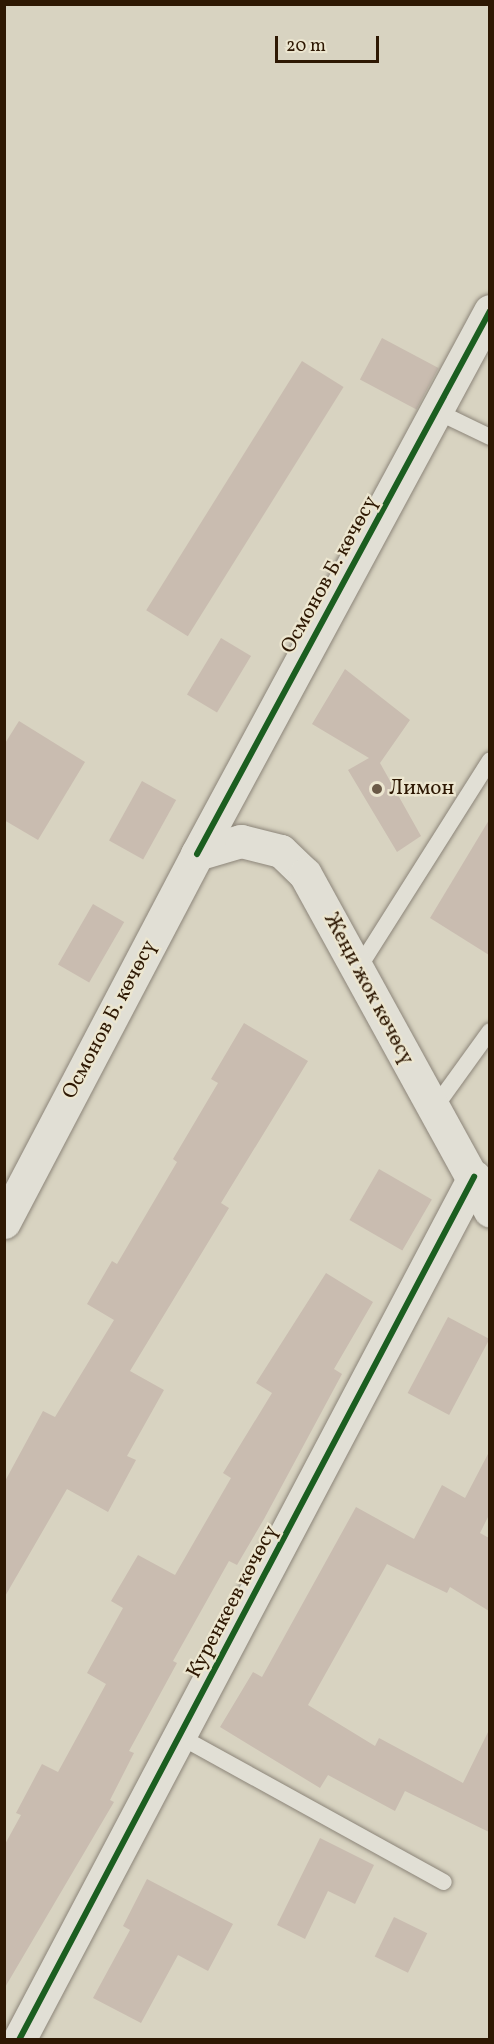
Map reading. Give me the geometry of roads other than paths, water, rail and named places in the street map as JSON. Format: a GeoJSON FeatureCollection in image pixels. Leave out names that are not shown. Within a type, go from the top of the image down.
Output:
{"type":"FeatureCollection","features":[{"type":"Feature","properties":{"kind":"street","name":"Осмонов Б. көчөсү"},"geometry":{"type":"LineString","coordinates":[[4,1222],[197,854],[438,412],[489,311]]}},
{"type":"Feature","properties":{"kind":"street","name":"Жеңи жок көчөсү"},"geometry":{"type":"LineString","coordinates":[[197,854],[241,841],[280,851],[305,874],[433,1110],[474,1178],[489,1210]]}},
{"type":"Feature","properties":{"kind":"street","name":"Куренкеев көчөсү"},"geometry":{"type":"LineString","coordinates":[[19,2040],[181,1737],[474,1178]]}},
{"type":"Feature","properties":{"kind":"lane"},"geometry":{"type":"LineString","coordinates":[[438,412],[489,437]]}},
{"type":"Feature","properties":{"kind":"lane"},"geometry":{"type":"LineString","coordinates":[[358,969],[489,760]]}},
{"type":"Feature","properties":{"kind":"lane"},"geometry":{"type":"LineString","coordinates":[[433,1110],[489,1031]]}},
{"type":"Feature","properties":{"kind":"lane"},"geometry":{"type":"LineString","coordinates":[[181,1737],[444,1882]]}},
{"type":"Feature","properties":{"kind":"place","name":"Лимон"},"geometry":{"type":"Point","coordinates":[377,789]}}]}
